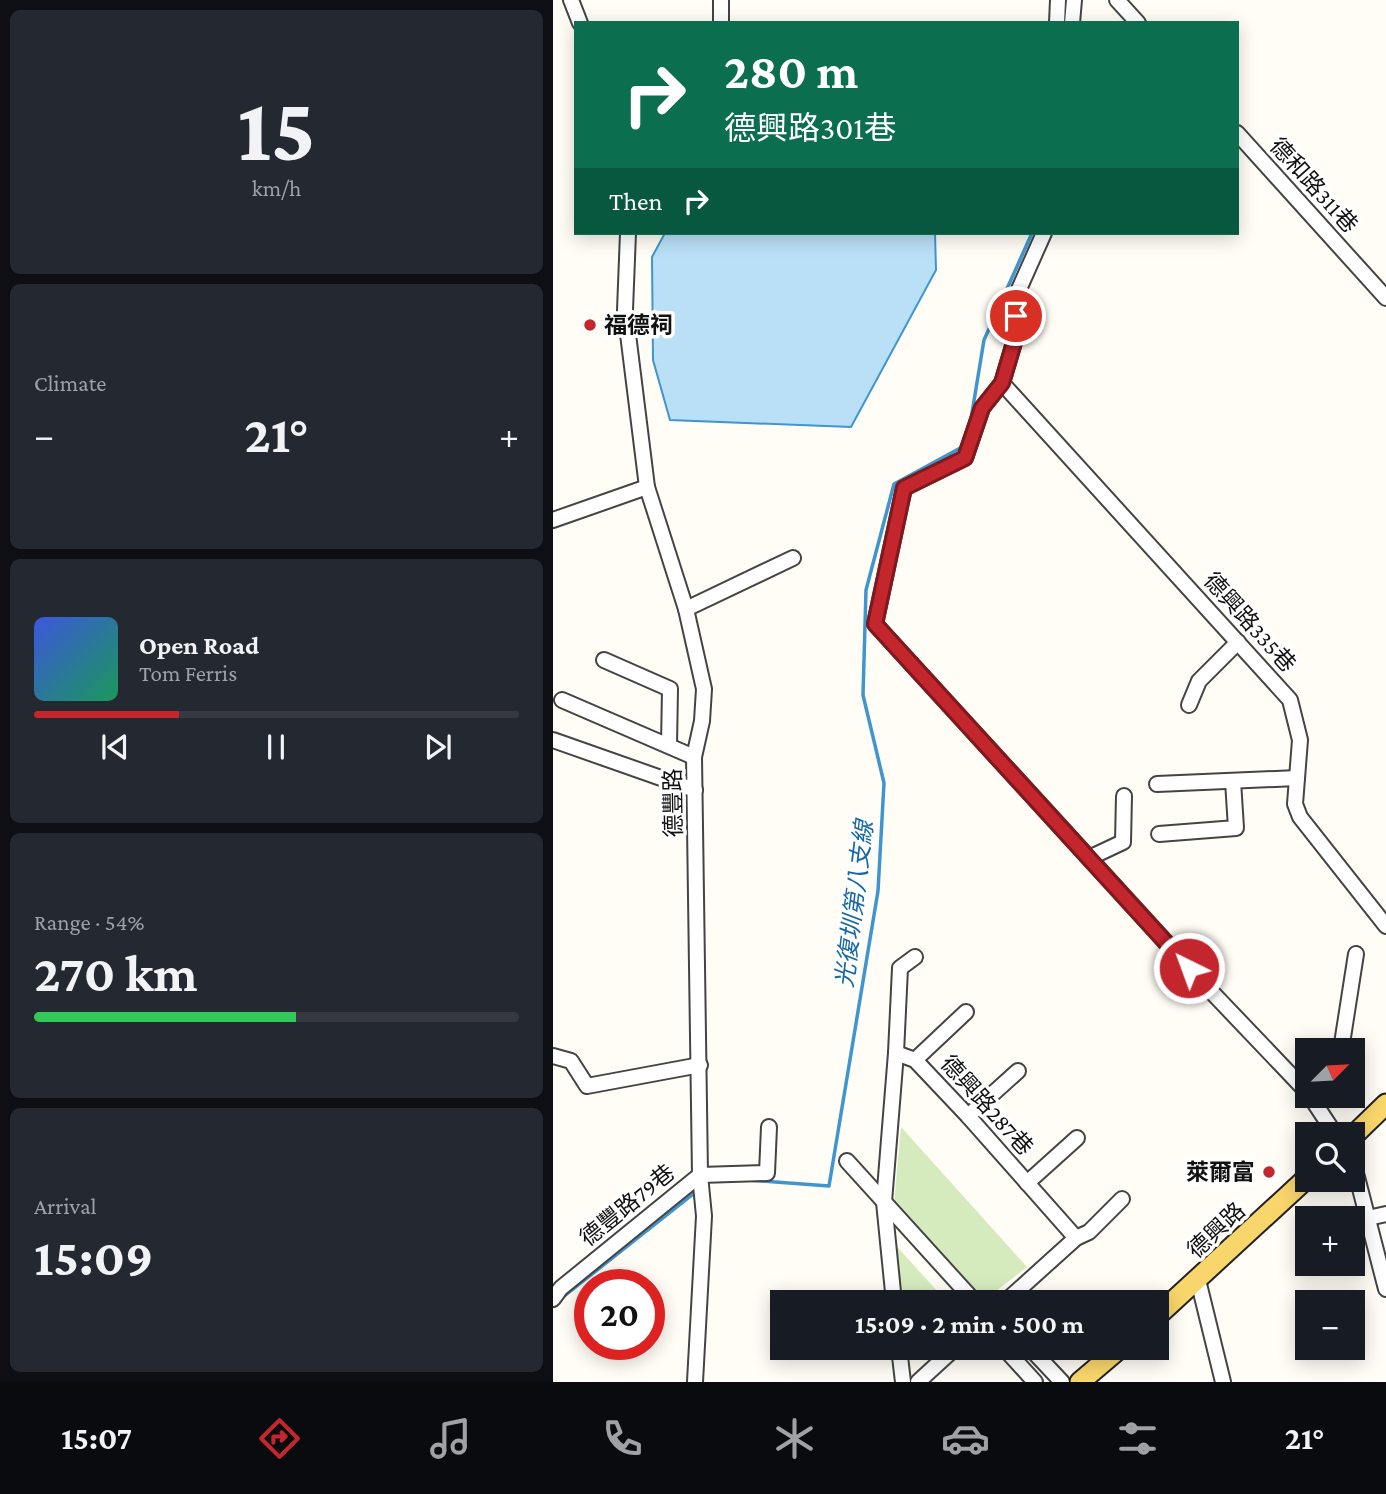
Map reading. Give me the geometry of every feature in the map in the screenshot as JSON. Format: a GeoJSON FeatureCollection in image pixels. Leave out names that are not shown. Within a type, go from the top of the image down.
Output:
{"type":"FeatureCollection","features":[{"type":"Feature","properties":{"kind":"main road"},"geometry":{"type":"LineString","coordinates":[[1365,1124],[1386,1104]]}},
{"type":"Feature","properties":{"kind":"main road","name":"德興路"},"geometry":{"type":"LineString","coordinates":[[1169,1305],[1295,1189]]}},
{"type":"Feature","properties":{"kind":"main road"},"geometry":{"type":"LineString","coordinates":[[1080,1382],[1106,1360]]}},
{"type":"Feature","properties":{"kind":"street"},"geometry":{"type":"LineString","coordinates":[[571,0],[579,21]]}},
{"type":"Feature","properties":{"kind":"street"},"geometry":{"type":"LineString","coordinates":[[721,0],[721,21]]}},
{"type":"Feature","properties":{"kind":"street"},"geometry":{"type":"LineString","coordinates":[[1057,21],[1058,0]]}},
{"type":"Feature","properties":{"kind":"street"},"geometry":{"type":"LineString","coordinates":[[1072,21],[1074,0]]}},
{"type":"Feature","properties":{"kind":"street"},"geometry":{"type":"LineString","coordinates":[[1117,0],[1135,21]]}},
{"type":"Feature","properties":{"kind":"street","name":"德和路311巷"},"geometry":{"type":"LineString","coordinates":[[1239,135],[1386,298]]}},
{"type":"Feature","properties":{"kind":"street","name":"德豐路"},"geometry":{"type":"LineString","coordinates":[[628,235],[625,310],[647,487],[686,609],[704,689],[702,721],[694,758],[700,1175],[704,1216],[695,1382]]}},
{"type":"Feature","properties":{"kind":"street"},"geometry":{"type":"LineString","coordinates":[[1043,235],[1016,296],[1016,336],[1002,383],[982,408],[965,458],[904,488],[875,624],[1089,859],[1295,1077]]}},
{"type":"Feature","properties":{"kind":"street","name":"德興路335巷"},"geometry":{"type":"LineString","coordinates":[[1002,383],[1290,700],[1300,740],[1295,804],[1300,817],[1386,926]]}},
{"type":"Feature","properties":{"kind":"street"},"geometry":{"type":"LineString","coordinates":[[553,520],[647,487]]}},
{"type":"Feature","properties":{"kind":"street"},"geometry":{"type":"LineString","coordinates":[[686,609],[793,558]]}},
{"type":"Feature","properties":{"kind":"street"},"geometry":{"type":"LineString","coordinates":[[1189,705],[1199,681],[1238,642]]}},
{"type":"Feature","properties":{"kind":"street"},"geometry":{"type":"LineString","coordinates":[[604,660],[670,689],[669,745]]}},
{"type":"Feature","properties":{"kind":"street"},"geometry":{"type":"LineString","coordinates":[[562,699],[694,758]]}},
{"type":"Feature","properties":{"kind":"street"},"geometry":{"type":"LineString","coordinates":[[553,740],[695,790]]}},
{"type":"Feature","properties":{"kind":"street"},"geometry":{"type":"LineString","coordinates":[[1157,784],[1297,778]]}},
{"type":"Feature","properties":{"kind":"street"},"geometry":{"type":"LineString","coordinates":[[1159,834],[1236,828],[1233,780]]}},
{"type":"Feature","properties":{"kind":"street"},"geometry":{"type":"LineString","coordinates":[[1089,859],[1123,842],[1125,796]]}},
{"type":"Feature","properties":{"kind":"street"},"geometry":{"type":"LineString","coordinates":[[1343,1038],[1356,954]]}},
{"type":"Feature","properties":{"kind":"street"},"geometry":{"type":"LineString","coordinates":[[893,1290],[884,1202],[900,968],[915,957]]}},
{"type":"Feature","properties":{"kind":"street"},"geometry":{"type":"LineString","coordinates":[[915,1060],[966,1012]]}},
{"type":"Feature","properties":{"kind":"street","name":"德興路287巷"},"geometry":{"type":"LineString","coordinates":[[896,1053],[915,1060],[1076,1238]]}},
{"type":"Feature","properties":{"kind":"street"},"geometry":{"type":"LineString","coordinates":[[553,1056],[571,1061],[587,1086],[700,1065]]}},
{"type":"Feature","properties":{"kind":"street"},"geometry":{"type":"LineString","coordinates":[[968,1116],[1018,1071]]}},
{"type":"Feature","properties":{"kind":"street"},"geometry":{"type":"LineString","coordinates":[[700,1175],[767,1173],[769,1126]]}},
{"type":"Feature","properties":{"kind":"street"},"geometry":{"type":"LineString","coordinates":[[1027,1183],[1077,1138]]}},
{"type":"Feature","properties":{"kind":"street"},"geometry":{"type":"LineString","coordinates":[[847,1161],[964,1290]]}},
{"type":"Feature","properties":{"kind":"street","name":"德豐路79巷"},"geometry":{"type":"LineString","coordinates":[[553,1299],[561,1288],[700,1175]]}},
{"type":"Feature","properties":{"kind":"street"},"geometry":{"type":"LineString","coordinates":[[1360,1192],[1386,1289]]}},
{"type":"Feature","properties":{"kind":"street"},"geometry":{"type":"LineString","coordinates":[[1019,1290],[1076,1238],[1089,1232],[1122,1199]]}},
{"type":"Feature","properties":{"kind":"street"},"geometry":{"type":"LineString","coordinates":[[1368,1218],[1386,1213]]}},
{"type":"Feature","properties":{"kind":"street"},"geometry":{"type":"LineString","coordinates":[[1198,1280],[1223,1382]]}},
{"type":"Feature","properties":{"kind":"street"},"geometry":{"type":"LineString","coordinates":[[900,1360],[903,1382]]}},
{"type":"Feature","properties":{"kind":"street"},"geometry":{"type":"LineString","coordinates":[[918,1382],[942,1360]]}},
{"type":"Feature","properties":{"kind":"street"},"geometry":{"type":"LineString","coordinates":[[1015,1360],[1034,1382]]}},
{"type":"Feature","properties":{"kind":"street"},"geometry":{"type":"LineString","coordinates":[[1041,1360],[1062,1382]]}},
{"type":"Feature","properties":{"kind":"green space"},"geometry":{"type":"Polygon","coordinates":[[[901,1127],[1027,1267],[997,1290],[971,1290],[894,1203],[901,1127]]]}},
{"type":"Feature","properties":{"kind":"green space"},"geometry":{"type":"Polygon","coordinates":[[[892,1241],[936,1290],[898,1290],[892,1241]]]}},
{"type":"Feature","properties":{"kind":"water"},"geometry":{"type":"Polygon","coordinates":[[[664,235],[935,235],[936,270],[851,427],[670,420],[653,360],[652,257],[664,235]]]}},
{"type":"Feature","properties":{"kind":"waterway","name":"光復圳第八支線"},"geometry":{"type":"LineString","coordinates":[[971,419],[984,340],[1031,235]]}},
{"type":"Feature","properties":{"kind":"waterway","name":"光復圳第八支線"},"geometry":{"type":"LineString","coordinates":[[747,1180],[829,1186],[878,891],[884,783],[863,695],[866,590],[894,484],[964,446]]}},
{"type":"Feature","properties":{"kind":"waterway","name":"光復圳第八支線"},"geometry":{"type":"LineString","coordinates":[[563,1297],[697,1191]]}},
{"type":"Feature","properties":{"kind":"place","name":"福德祠"},"geometry":{"type":"Point","coordinates":[590,325]}},
{"type":"Feature","properties":{"kind":"place","name":"萊爾富"},"geometry":{"type":"Point","coordinates":[1269,1172]}},
{"type":"Feature","properties":{"kind":"route"},"geometry":{"type":"LineString","coordinates":[[1016,316],[1016,336],[1002,383],[982,408],[965,458],[904,488],[875,624],[1189,968]]}}]}
